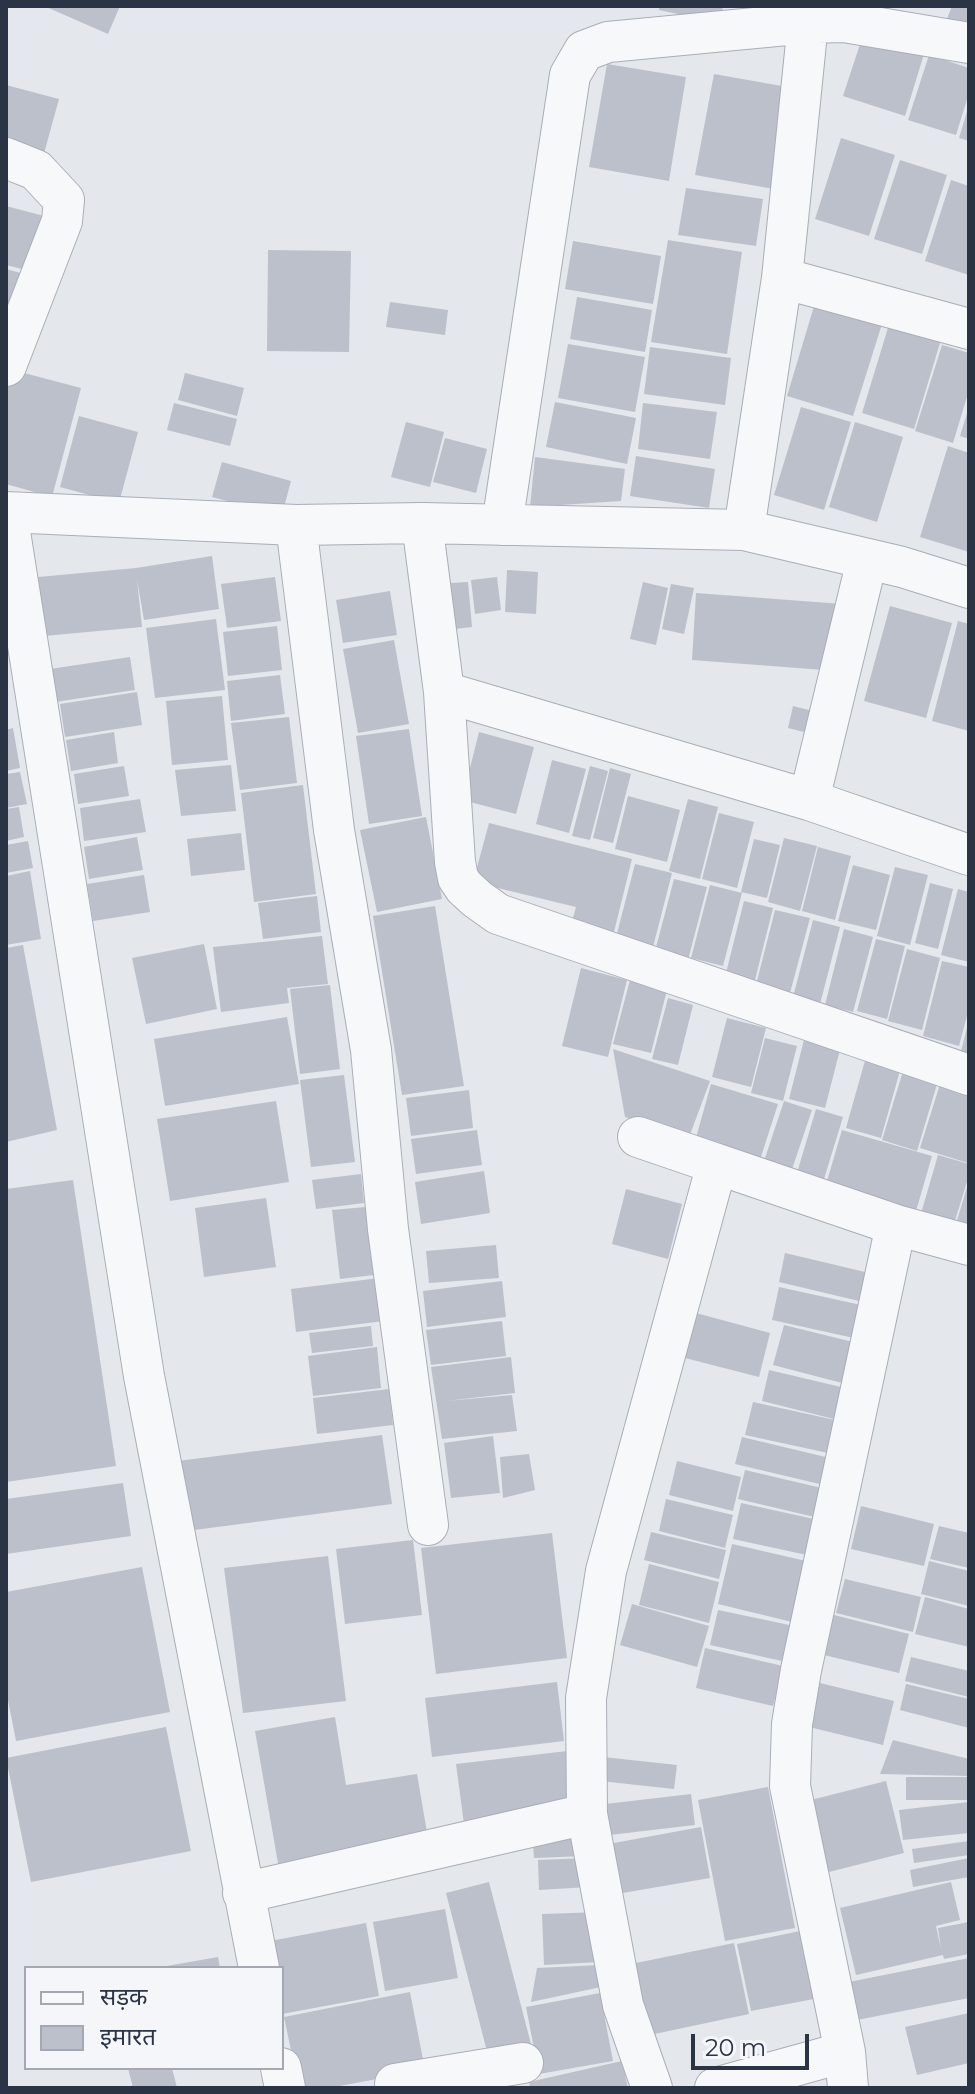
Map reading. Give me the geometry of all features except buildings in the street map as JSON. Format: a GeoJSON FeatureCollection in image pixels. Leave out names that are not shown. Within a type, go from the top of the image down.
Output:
{"type":"FeatureCollection","features":[{"type":"Feature","properties":{"kind":"street"},"geometry":{"type":"LineString","coordinates":[[502,525],[570,75],[584,51],[608,42],[844,22],[969,43]]}},
{"type":"Feature","properties":{"kind":"street"},"geometry":{"type":"LineString","coordinates":[[744,530],[782,278],[808,23]]}},
{"type":"Feature","properties":{"kind":"street"},"geometry":{"type":"LineString","coordinates":[[6,158],[36,170],[64,200],[62,221],[6,366]]}},
{"type":"Feature","properties":{"kind":"street"},"geometry":{"type":"LineString","coordinates":[[782,278],[969,329]]}},
{"type":"Feature","properties":{"kind":"street"},"geometry":{"type":"LineString","coordinates":[[259,1966],[144,1376],[6,512],[296,525],[422,523],[744,530],[902,567],[969,588]]}},
{"type":"Feature","properties":{"kind":"street"},"geometry":{"type":"LineString","coordinates":[[422,523],[444,692],[458,878],[464,887],[498,914],[969,1075]]}},
{"type":"Feature","properties":{"kind":"street"},"geometry":{"type":"LineString","coordinates":[[296,525],[334,830],[371,1050],[388,1229],[428,1525]]}},
{"type":"Feature","properties":{"kind":"street"},"geometry":{"type":"LineString","coordinates":[[809,800],[867,560]]}},
{"type":"Feature","properties":{"kind":"street"},"geometry":{"type":"LineString","coordinates":[[444,692],[809,800],[969,855]]}},
{"type":"Feature","properties":{"kind":"street"},"geometry":{"type":"LineString","coordinates":[[638,1137],[896,1225],[969,1245]]}},
{"type":"Feature","properties":{"kind":"street"},"geometry":{"type":"LineString","coordinates":[[652,2088],[623,2005],[587,1814],[586,1698],[606,1571],[717,1164]]}},
{"type":"Feature","properties":{"kind":"street"},"geometry":{"type":"LineString","coordinates":[[715,2088],[846,2070],[790,1786],[792,1724],[896,1225]]}},
{"type":"Feature","properties":{"kind":"street"},"geometry":{"type":"LineString","coordinates":[[243,1893],[587,1814]]}},
{"type":"Feature","properties":{"kind":"street"},"geometry":{"type":"LineString","coordinates":[[387,2087],[523,2063]]}}]}
